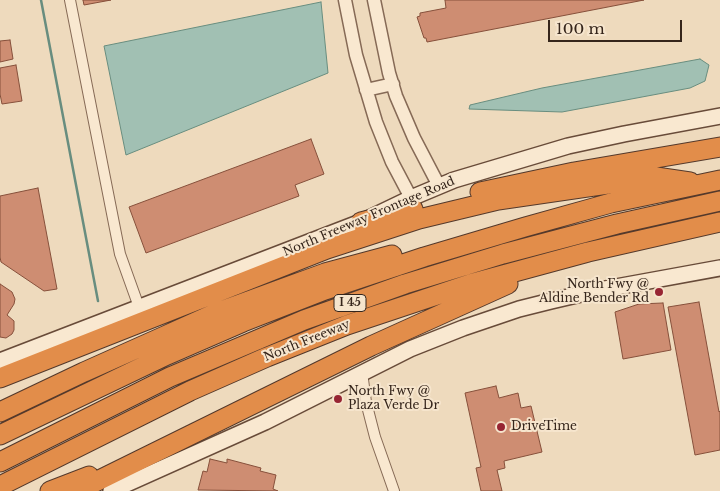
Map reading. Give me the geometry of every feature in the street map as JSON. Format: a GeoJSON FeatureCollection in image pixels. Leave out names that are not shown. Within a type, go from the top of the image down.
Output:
{"type":"FeatureCollection","features":[{"type":"Feature","properties":{"kind":"highway"},"geometry":{"type":"LineString","coordinates":[[361,222],[510,185],[720,147]]}},
{"type":"Feature","properties":{"kind":"highway"},"geometry":{"type":"LineString","coordinates":[[0,378],[327,249],[419,219],[498,200],[656,177],[711,181]]}},
{"type":"Feature","properties":{"kind":"highway","name":"I 45"},"geometry":{"type":"LineString","coordinates":[[0,435],[144,366],[282,307],[370,274],[611,203],[711,181]]}},
{"type":"Feature","properties":{"kind":"highway","name":"North Freeway"},"geometry":{"type":"LineString","coordinates":[[0,462],[170,378],[304,320],[405,284],[503,254],[617,224],[720,201]]}},
{"type":"Feature","properties":{"kind":"highway","name":"North Freeway"},"geometry":{"type":"LineString","coordinates":[[0,486],[190,391],[266,357],[347,325],[470,284],[588,252],[720,222]]}},
{"type":"Feature","properties":{"kind":"highway"},"geometry":{"type":"LineString","coordinates":[[0,412],[121,355],[255,298],[325,273],[366,262],[525,227]]}},
{"type":"Feature","properties":{"kind":"highway"},"geometry":{"type":"LineString","coordinates":[[77,491],[371,346],[520,279],[588,252]]}},
{"type":"Feature","properties":{"kind":"highway"},"geometry":{"type":"LineString","coordinates":[[12,491],[95,438]]}},
{"type":"Feature","properties":{"kind":"highway"},"geometry":{"type":"LineString","coordinates":[[50,491],[183,438]]}},
{"type":"Feature","properties":{"kind":"main road","name":"North Freeway Frontage Road"},"geometry":{"type":"LineString","coordinates":[[0,361],[361,222],[440,186],[524,158],[568,146],[720,116]]}},
{"type":"Feature","properties":{"kind":"main road"},"geometry":{"type":"LineString","coordinates":[[111,491],[265,422],[362,372],[433,339],[519,309],[594,291],[720,268]]}},
{"type":"Feature","properties":{"kind":"street"},"geometry":{"type":"LineString","coordinates":[[70,0],[120,254],[140,307]]}},
{"type":"Feature","properties":{"kind":"street"},"geometry":{"type":"LineString","coordinates":[[346,0],[356,55],[376,122],[392,162],[411,198]]}},
{"type":"Feature","properties":{"kind":"street"},"geometry":{"type":"LineString","coordinates":[[374,0],[393,84],[414,138],[440,186]]}},
{"type":"Feature","properties":{"kind":"street"},"geometry":{"type":"LineString","coordinates":[[366,90],[393,84]]}},
{"type":"Feature","properties":{"kind":"street"},"geometry":{"type":"LineString","coordinates":[[362,372],[366,402],[375,437],[394,491]]}},
{"type":"Feature","properties":{"kind":"shaded area"},"geometry":{"type":"Polygon","coordinates":[[[321,2],[328,73],[126,155],[104,46],[321,2]]]}},
{"type":"Feature","properties":{"kind":"shaded area"},"geometry":{"type":"Polygon","coordinates":[[[700,59],[709,65],[705,81],[690,88],[562,112],[469,109],[470,105],[542,88],[700,59]]]}},
{"type":"Feature","properties":{"kind":"building"},"geometry":{"type":"Polygon","coordinates":[[[83,0],[111,0],[84,5],[83,0]]]}},
{"type":"Feature","properties":{"kind":"building"},"geometry":{"type":"Polygon","coordinates":[[[445,0],[644,0],[427,42],[417,17],[420,16],[420,13],[446,8],[445,0]]]}},
{"type":"Feature","properties":{"kind":"building"},"geometry":{"type":"Polygon","coordinates":[[[10,40],[13,59],[0,62],[0,41],[10,40]]]}},
{"type":"Feature","properties":{"kind":"building"},"geometry":{"type":"Polygon","coordinates":[[[16,65],[22,101],[2,104],[0,68],[16,65]]]}},
{"type":"Feature","properties":{"kind":"building"},"geometry":{"type":"Polygon","coordinates":[[[311,139],[324,174],[295,185],[299,196],[146,253],[129,207],[311,139]]]}},
{"type":"Feature","properties":{"kind":"building"},"geometry":{"type":"Polygon","coordinates":[[[38,188],[57,289],[44,291],[1,262],[0,257],[0,196],[38,188]]]}},
{"type":"Feature","properties":{"kind":"building"},"geometry":{"type":"Polygon","coordinates":[[[0,284],[12,292],[15,299],[7,315],[14,321],[14,330],[6,338],[0,337],[0,284]]]}},
{"type":"Feature","properties":{"kind":"building"},"geometry":{"type":"Polygon","coordinates":[[[699,302],[720,411],[720,450],[695,455],[668,307],[699,302]]]}},
{"type":"Feature","properties":{"kind":"building"},"geometry":{"type":"Polygon","coordinates":[[[663,303],[671,350],[623,359],[615,312],[639,304],[663,303]]]}},
{"type":"Feature","properties":{"kind":"building"},"geometry":{"type":"Polygon","coordinates":[[[496,386],[499,398],[518,393],[521,408],[531,406],[542,452],[504,461],[505,468],[497,470],[502,491],[481,491],[476,468],[481,467],[465,393],[496,386]]]}},
{"type":"Feature","properties":{"kind":"building"},"geometry":{"type":"Polygon","coordinates":[[[210,459],[227,463],[227,459],[261,468],[260,471],[276,475],[273,489],[278,491],[198,490],[203,471],[207,472],[210,459]]]}},
{"type":"Feature","properties":{"kind":"waterway"},"geometry":{"type":"LineString","coordinates":[[41,0],[98,301]]}},
{"type":"Feature","properties":{"kind":"place","name":"North Fwy @ Aldine Bender Rd"},"geometry":{"type":"Point","coordinates":[659,292]}},
{"type":"Feature","properties":{"kind":"place","name":"North Fwy @ Plaza Verde Dr"},"geometry":{"type":"Point","coordinates":[338,399]}},
{"type":"Feature","properties":{"kind":"place","name":"DriveTime"},"geometry":{"type":"Point","coordinates":[501,427]}}]}
